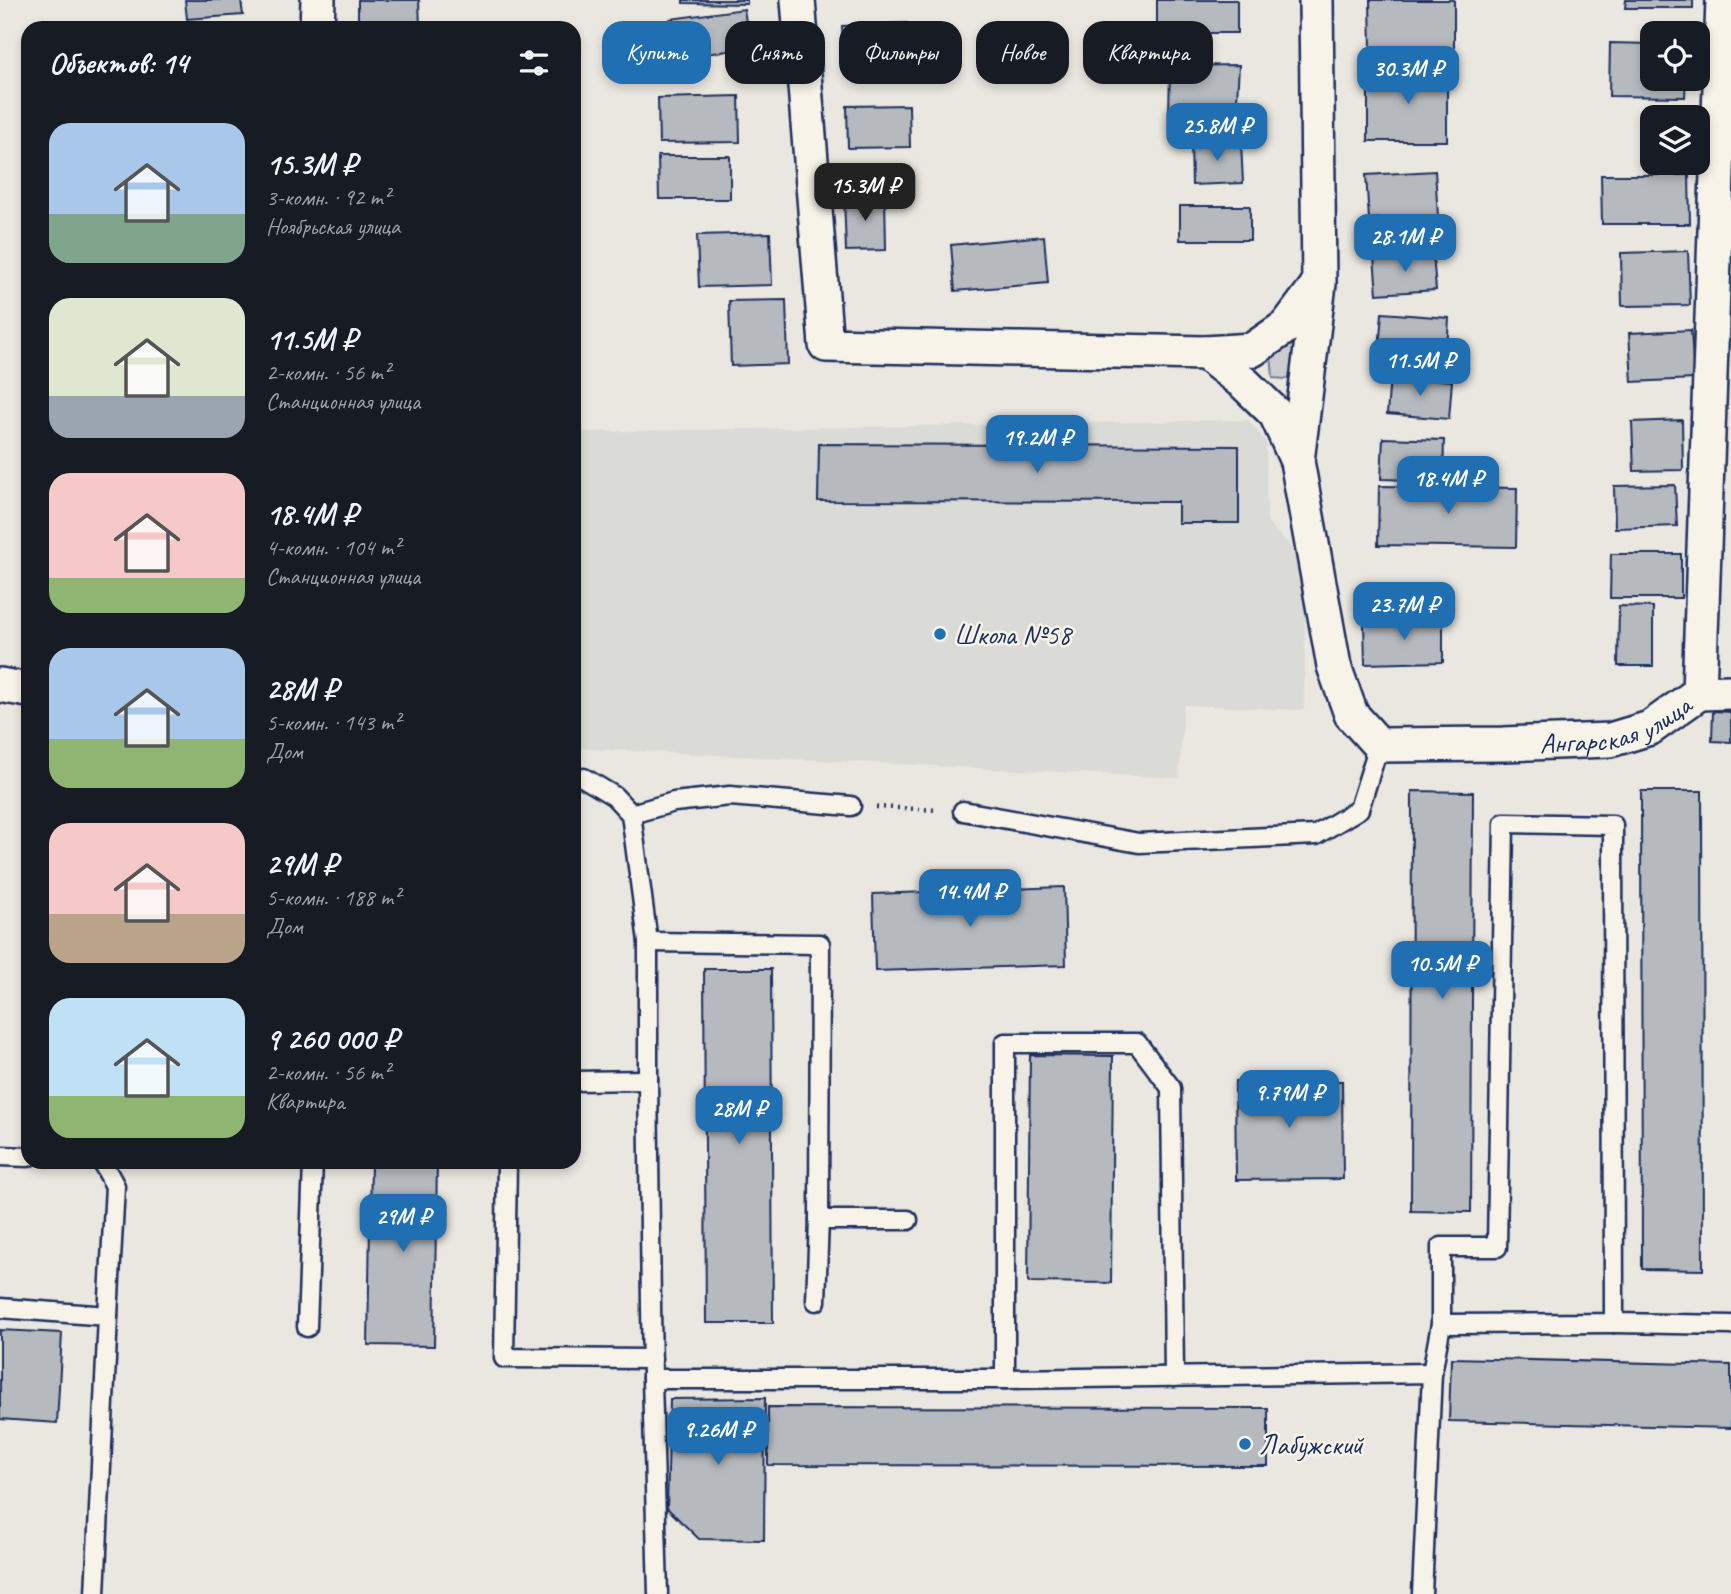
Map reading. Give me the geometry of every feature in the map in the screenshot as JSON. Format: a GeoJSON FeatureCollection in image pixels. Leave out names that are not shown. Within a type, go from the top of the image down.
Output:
{"type":"FeatureCollection","features":[{"type":"Feature","properties":{"kind":"street"},"geometry":{"type":"LineString","coordinates":[[317,0],[317,21]]}},
{"type":"Feature","properties":{"kind":"street"},"geometry":{"type":"LineString","coordinates":[[798,0],[826,345],[1205,353],[1252,350],[1287,326],[1319,284]]}},
{"type":"Feature","properties":{"kind":"street"},"geometry":{"type":"LineString","coordinates":[[1297,461],[1319,284],[1316,0]]}},
{"type":"Feature","properties":{"kind":"street","name":"Ангарская улица"},"geometry":{"type":"LineString","coordinates":[[1379,745],[1610,740],[1650,728],[1715,692],[1723,0]]}},
{"type":"Feature","properties":{"kind":"street"},"geometry":{"type":"LineString","coordinates":[[1205,353],[1245,384],[1276,414],[1297,461],[1334,666],[1351,714],[1379,745]]}},
{"type":"Feature","properties":{"kind":"street"},"geometry":{"type":"LineString","coordinates":[[0,685],[21,689]]}},
{"type":"Feature","properties":{"kind":"lane"},"geometry":{"type":"LineString","coordinates":[[963,811],[1139,843],[1316,835],[1359,809],[1379,745]]}},
{"type":"Feature","properties":{"kind":"lane"},"geometry":{"type":"LineString","coordinates":[[584,778],[614,796],[631,814],[648,942],[652,1379],[658,1594]]}},
{"type":"Feature","properties":{"kind":"lane"},"geometry":{"type":"LineString","coordinates":[[631,814],[674,802],[730,796],[851,806]]}},
{"type":"Feature","properties":{"kind":"lane"},"geometry":{"type":"LineString","coordinates":[[1422,1594],[1432,1373],[1441,1324],[1441,1247],[1497,1247],[1504,823],[1613,825],[1614,1323]]}},
{"type":"Feature","properties":{"kind":"lane"},"geometry":{"type":"LineString","coordinates":[[648,942],[820,944],[816,1301]]}},
{"type":"Feature","properties":{"kind":"lane"},"geometry":{"type":"LineString","coordinates":[[1005,1379],[1004,1042],[1136,1043],[1171,1088],[1174,1377]]}},
{"type":"Feature","properties":{"kind":"lane"},"geometry":{"type":"LineString","coordinates":[[581,1081],[648,1080]]}},
{"type":"Feature","properties":{"kind":"lane"},"geometry":{"type":"LineString","coordinates":[[0,1156],[21,1157]]}},
{"type":"Feature","properties":{"kind":"lane"},"geometry":{"type":"LineString","coordinates":[[95,1594],[115,1186],[106,1169]]}},
{"type":"Feature","properties":{"kind":"lane"},"geometry":{"type":"LineString","coordinates":[[307,1327],[313,1169]]}},
{"type":"Feature","properties":{"kind":"lane"},"geometry":{"type":"LineString","coordinates":[[508,1169],[504,1358],[652,1359]]}},
{"type":"Feature","properties":{"kind":"lane"},"geometry":{"type":"LineString","coordinates":[[818,1220],[908,1220]]}},
{"type":"Feature","properties":{"kind":"lane"},"geometry":{"type":"LineString","coordinates":[[0,1308],[108,1316]]}},
{"type":"Feature","properties":{"kind":"lane"},"geometry":{"type":"LineString","coordinates":[[1441,1324],[1731,1325]]}},
{"type":"Feature","properties":{"kind":"lane"},"geometry":{"type":"LineString","coordinates":[[652,1379],[1005,1379],[1432,1373]]}},
{"type":"Feature","properties":{"kind":"path"},"geometry":{"type":"LineString","coordinates":[[851,806],[963,811]]}},
{"type":"Feature","properties":{"kind":"shaded area"},"geometry":{"type":"Polygon","coordinates":[[[1298,339],[1298,380],[1273,378],[1270,342],[1298,339]]]}},
{"type":"Feature","properties":{"kind":"shaded area","name":"Школа №58"},"geometry":{"type":"Polygon","coordinates":[[[1248,420],[1266,442],[1267,522],[1306,562],[1304,710],[1184,705],[1179,778],[581,748],[581,432],[1248,420]]]}},
{"type":"Feature","properties":{"kind":"building"},"geometry":{"type":"Polygon","coordinates":[[[185,0],[241,0],[243,15],[187,19],[185,0]]]}},
{"type":"Feature","properties":{"kind":"building"},"geometry":{"type":"Polygon","coordinates":[[[358,0],[419,0],[420,21],[358,21],[358,0]]]}},
{"type":"Feature","properties":{"kind":"building"},"geometry":{"type":"Polygon","coordinates":[[[683,0],[747,0],[747,4],[683,3],[683,0]]]}},
{"type":"Feature","properties":{"kind":"building"},"geometry":{"type":"Polygon","coordinates":[[[1157,0],[1237,0],[1237,33],[1213,33],[1213,21],[1157,21],[1157,0]]]}},
{"type":"Feature","properties":{"kind":"building"},"geometry":{"type":"Polygon","coordinates":[[[1370,0],[1454,0],[1454,53],[1371,52],[1370,0]]]}},
{"type":"Feature","properties":{"kind":"building"},"geometry":{"type":"Polygon","coordinates":[[[1626,0],[1693,0],[1693,8],[1625,8],[1626,0]]]}},
{"type":"Feature","properties":{"kind":"building"},"geometry":{"type":"Polygon","coordinates":[[[744,9],[746,21],[725,21],[725,51],[711,53],[711,21],[670,19],[744,9]]]}},
{"type":"Feature","properties":{"kind":"building"},"geometry":{"type":"Polygon","coordinates":[[[1610,43],[1640,44],[1640,91],[1685,91],[1685,97],[1609,96],[1610,43]]]}},
{"type":"Feature","properties":{"kind":"building"},"geometry":{"type":"Polygon","coordinates":[[[1213,65],[1239,65],[1236,117],[1169,115],[1170,84],[1213,84],[1213,65]]]}},
{"type":"Feature","properties":{"kind":"building"},"geometry":{"type":"Polygon","coordinates":[[[1368,71],[1447,71],[1447,141],[1368,141],[1368,71]]]}},
{"type":"Feature","properties":{"kind":"building"},"geometry":{"type":"Polygon","coordinates":[[[739,96],[740,142],[659,143],[658,98],[739,96]]]}},
{"type":"Feature","properties":{"kind":"building"},"geometry":{"type":"Polygon","coordinates":[[[909,105],[910,147],[848,148],[847,106],[909,105]]]}},
{"type":"Feature","properties":{"kind":"building"},"geometry":{"type":"Polygon","coordinates":[[[1191,142],[1241,142],[1243,183],[1192,185],[1191,142]]]}},
{"type":"Feature","properties":{"kind":"building"},"geometry":{"type":"Polygon","coordinates":[[[658,156],[730,156],[730,199],[659,199],[658,156]]]}},
{"type":"Feature","properties":{"kind":"building"},"geometry":{"type":"Polygon","coordinates":[[[1435,171],[1438,216],[1369,219],[1366,175],[1435,171]]]}},
{"type":"Feature","properties":{"kind":"building"},"geometry":{"type":"Polygon","coordinates":[[[1601,175],[1689,175],[1690,224],[1602,224],[1601,175]]]}},
{"type":"Feature","properties":{"kind":"building"},"geometry":{"type":"Polygon","coordinates":[[[885,194],[886,250],[846,251],[844,196],[885,194]]]}},
{"type":"Feature","properties":{"kind":"building"},"geometry":{"type":"Polygon","coordinates":[[[1180,206],[1250,206],[1250,240],[1180,240],[1180,206]]]}},
{"type":"Feature","properties":{"kind":"building"},"geometry":{"type":"Polygon","coordinates":[[[770,233],[772,285],[699,287],[697,235],[770,233]]]}},
{"type":"Feature","properties":{"kind":"building"},"geometry":{"type":"Polygon","coordinates":[[[1044,236],[1048,283],[955,291],[951,245],[1044,236]]]}},
{"type":"Feature","properties":{"kind":"building"},"geometry":{"type":"Polygon","coordinates":[[[1688,251],[1690,305],[1622,306],[1621,253],[1688,251]]]}},
{"type":"Feature","properties":{"kind":"building"},"geometry":{"type":"Polygon","coordinates":[[[1433,254],[1436,290],[1377,294],[1374,257],[1433,254]]]}},
{"type":"Feature","properties":{"kind":"building"},"geometry":{"type":"Polygon","coordinates":[[[786,300],[788,364],[731,366],[729,301],[786,300]]]}},
{"type":"Feature","properties":{"kind":"building"},"geometry":{"type":"Polygon","coordinates":[[[1382,313],[1449,318],[1446,367],[1378,362],[1382,313]]]}},
{"type":"Feature","properties":{"kind":"building"},"geometry":{"type":"Polygon","coordinates":[[[1691,330],[1694,379],[1632,382],[1629,333],[1691,330]]]}},
{"type":"Feature","properties":{"kind":"building"},"geometry":{"type":"Polygon","coordinates":[[[1390,376],[1452,381],[1449,419],[1387,414],[1390,376]]]}},
{"type":"Feature","properties":{"kind":"building"},"geometry":{"type":"Polygon","coordinates":[[[1682,420],[1683,470],[1634,471],[1632,422],[1682,420]]]}},
{"type":"Feature","properties":{"kind":"building"},"geometry":{"type":"Polygon","coordinates":[[[1383,438],[1444,440],[1443,481],[1381,479],[1383,438]]]}},
{"type":"Feature","properties":{"kind":"building"},"geometry":{"type":"Polygon","coordinates":[[[819,444],[1239,446],[1239,523],[1178,523],[1178,502],[818,501],[819,444]]]}},
{"type":"Feature","properties":{"kind":"building"},"geometry":{"type":"Polygon","coordinates":[[[1675,485],[1677,526],[1615,528],[1614,486],[1675,485]]]}},
{"type":"Feature","properties":{"kind":"building"},"geometry":{"type":"Polygon","coordinates":[[[1379,486],[1517,488],[1516,547],[1378,545],[1379,486]]]}},
{"type":"Feature","properties":{"kind":"building"},"geometry":{"type":"Polygon","coordinates":[[[1611,554],[1681,554],[1681,598],[1610,598],[1611,554]]]}},
{"type":"Feature","properties":{"kind":"building"},"geometry":{"type":"Polygon","coordinates":[[[1619,606],[1653,607],[1653,666],[1618,666],[1619,606]]]}},
{"type":"Feature","properties":{"kind":"building"},"geometry":{"type":"Polygon","coordinates":[[[1443,620],[1443,662],[1365,664],[1364,622],[1443,620]]]}},
{"type":"Feature","properties":{"kind":"building"},"geometry":{"type":"Polygon","coordinates":[[[1713,711],[1731,712],[1731,742],[1712,741],[1713,711]]]}},
{"type":"Feature","properties":{"kind":"building"},"geometry":{"type":"Polygon","coordinates":[[[1412,791],[1473,792],[1471,1212],[1411,1211],[1412,791]]]}},
{"type":"Feature","properties":{"kind":"building"},"geometry":{"type":"Polygon","coordinates":[[[1641,791],[1702,791],[1703,1270],[1642,1269],[1641,791]]]}},
{"type":"Feature","properties":{"kind":"building"},"geometry":{"type":"Polygon","coordinates":[[[1064,887],[1066,965],[875,971],[873,894],[1064,887]]]}},
{"type":"Feature","properties":{"kind":"building"},"geometry":{"type":"Polygon","coordinates":[[[704,969],[771,969],[773,1323],[706,1323],[704,969]]]}},
{"type":"Feature","properties":{"kind":"building"},"geometry":{"type":"Polygon","coordinates":[[[1030,1055],[1113,1056],[1111,1283],[1028,1282],[1030,1055]]]}},
{"type":"Feature","properties":{"kind":"building"},"geometry":{"type":"Polygon","coordinates":[[[1235,1081],[1342,1081],[1343,1179],[1236,1180],[1235,1081]]]}},
{"type":"Feature","properties":{"kind":"building"},"geometry":{"type":"Polygon","coordinates":[[[371,1169],[437,1169],[434,1346],[368,1345],[371,1169]]]}},
{"type":"Feature","properties":{"kind":"building"},"geometry":{"type":"Polygon","coordinates":[[[0,1330],[62,1333],[57,1423],[0,1419],[0,1330]]]}},
{"type":"Feature","properties":{"kind":"building"},"geometry":{"type":"Polygon","coordinates":[[[1451,1358],[1731,1365],[1731,1428],[1449,1421],[1451,1358]]]}},
{"type":"Feature","properties":{"kind":"building"},"geometry":{"type":"Polygon","coordinates":[[[765,1398],[764,1540],[699,1539],[667,1508],[670,1399],[765,1398]]]}},
{"type":"Feature","properties":{"kind":"building"},"geometry":{"type":"Polygon","coordinates":[[[768,1407],[1268,1408],[1268,1466],[768,1465],[768,1407]]]}},
{"type":"Feature","properties":{"kind":"place","name":"Школа №58"},"geometry":{"type":"Point","coordinates":[940,634]}},
{"type":"Feature","properties":{"kind":"place","name":"Лабужский"},"geometry":{"type":"Point","coordinates":[1245,1444]}}]}
